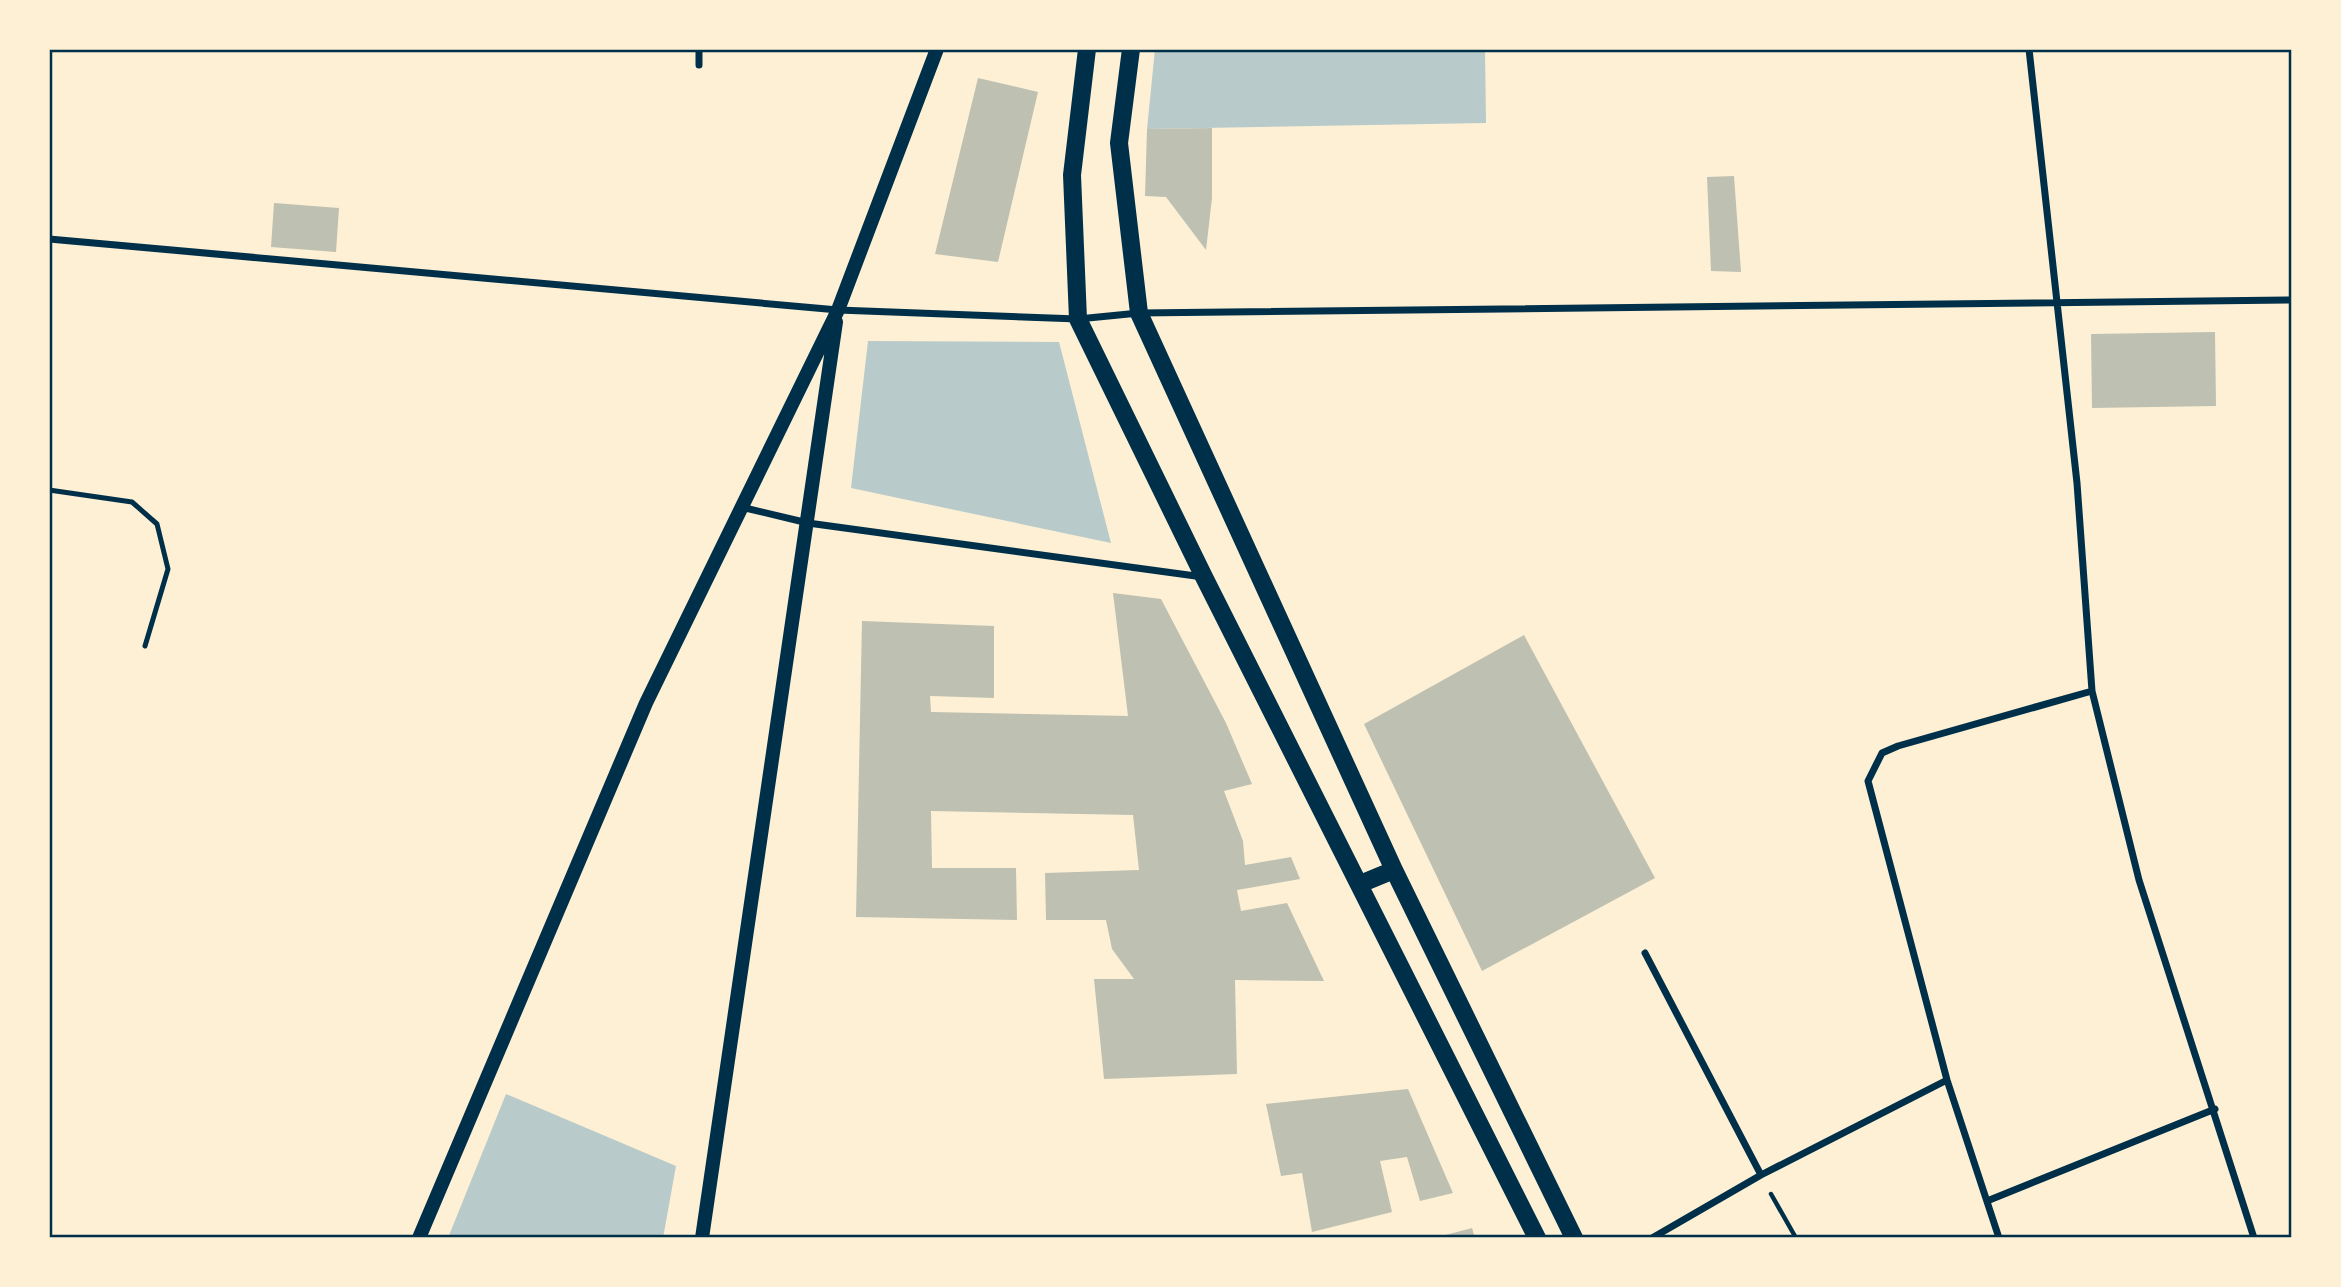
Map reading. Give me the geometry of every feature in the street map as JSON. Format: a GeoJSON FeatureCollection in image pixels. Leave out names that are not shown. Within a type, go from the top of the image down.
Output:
{"type":"FeatureCollection","features":[{"type":"Feature","properties":{"kind":"main road"},"geometry":{"type":"LineString","coordinates":[[419,1238],[646,703],[838,310],[937,49]]}},
{"type":"Feature","properties":{"kind":"main road"},"geometry":{"type":"LineString","coordinates":[[1087,49],[1072,175],[1078,318],[1204,577],[1537,1238]]}},
{"type":"Feature","properties":{"kind":"main road"},"geometry":{"type":"LineString","coordinates":[[1131,49],[1119,143],[1139,313],[1394,870],[1574,1238]]}},
{"type":"Feature","properties":{"kind":"main road"},"geometry":{"type":"LineString","coordinates":[[702,1238],[838,310]]}},
{"type":"Feature","properties":{"kind":"main road"},"geometry":{"type":"LineString","coordinates":[[1360,884],[1394,870]]}},
{"type":"Feature","properties":{"kind":"street"},"geometry":{"type":"LineString","coordinates":[[699,49],[699,65]]}},
{"type":"Feature","properties":{"kind":"street"},"geometry":{"type":"LineString","coordinates":[[2029,49],[2077,483],[2092,691],[2139,880],[2254,1238]]}},
{"type":"Feature","properties":{"kind":"street"},"geometry":{"type":"LineString","coordinates":[[49,239],[838,310],[1078,318],[1139,313],[2292,300]]}},
{"type":"Feature","properties":{"kind":"street"},"geometry":{"type":"LineString","coordinates":[[741,508],[808,523],[1204,577]]}},
{"type":"Feature","properties":{"kind":"street"},"geometry":{"type":"LineString","coordinates":[[2000,1238],[1947,1080],[1868,788],[1870,775],[1882,753],[1898,746],[2092,691]]}},
{"type":"Feature","properties":{"kind":"street"},"geometry":{"type":"LineString","coordinates":[[1645,953],[1761,1175]]}},
{"type":"Feature","properties":{"kind":"street"},"geometry":{"type":"LineString","coordinates":[[1652,1238],[1761,1175],[1947,1080]]}},
{"type":"Feature","properties":{"kind":"street"},"geometry":{"type":"LineString","coordinates":[[1987,1201],[2215,1110]]}},
{"type":"Feature","properties":{"kind":"lane"},"geometry":{"type":"LineString","coordinates":[[49,490],[132,502],[157,524],[168,569],[145,646]]}},
{"type":"Feature","properties":{"kind":"path"},"geometry":{"type":"LineString","coordinates":[[1761,1175],[1796,1238]]}},
{"type":"Feature","properties":{"kind":"shaded area"},"geometry":{"type":"Polygon","coordinates":[[[1155,49],[1485,49],[1486,123],[1147,129],[1155,49]]]}},
{"type":"Feature","properties":{"kind":"shaded area"},"geometry":{"type":"Polygon","coordinates":[[[868,341],[1059,342],[1111,543],[851,488],[868,341]]]}},
{"type":"Feature","properties":{"kind":"shaded area"},"geometry":{"type":"Polygon","coordinates":[[[506,1094],[676,1166],[663,1238],[448,1238],[506,1094]]]}},
{"type":"Feature","properties":{"kind":"building"},"geometry":{"type":"Polygon","coordinates":[[[978,78],[1038,92],[998,262],[935,254],[978,78]]]}},
{"type":"Feature","properties":{"kind":"building"},"geometry":{"type":"Polygon","coordinates":[[[1212,128],[1212,198],[1206,250],[1166,197],[1145,196],[1147,129],[1212,128]]]}},
{"type":"Feature","properties":{"kind":"building"},"geometry":{"type":"Polygon","coordinates":[[[1734,176],[1741,272],[1711,271],[1707,177],[1734,176]]]}},
{"type":"Feature","properties":{"kind":"building"},"geometry":{"type":"Polygon","coordinates":[[[274,203],[339,208],[336,252],[271,247],[274,203]]]}},
{"type":"Feature","properties":{"kind":"building"},"geometry":{"type":"Polygon","coordinates":[[[2215,332],[2216,406],[2092,408],[2091,334],[2215,332]]]}},
{"type":"Feature","properties":{"kind":"building"},"geometry":{"type":"Polygon","coordinates":[[[1113,593],[1161,599],[1226,723],[1252,784],[1224,791],[1243,841],[1245,865],[1291,857],[1300,879],[1237,890],[1241,911],[1287,903],[1324,981],[1235,980],[1237,1074],[1104,1079],[1094,979],[1134,979],[1112,949],[1106,920],[1046,920],[1045,873],[1139,870],[1133,815],[931,811],[932,868],[1016,868],[1017,920],[856,917],[862,621],[994,626],[994,698],[930,696],[931,712],[1128,716],[1113,593]]]}},
{"type":"Feature","properties":{"kind":"building"},"geometry":{"type":"Polygon","coordinates":[[[1524,635],[1655,878],[1482,971],[1364,724],[1524,635]]]}},
{"type":"Feature","properties":{"kind":"building"},"geometry":{"type":"Polygon","coordinates":[[[1408,1089],[1453,1193],[1420,1201],[1407,1157],[1380,1161],[1392,1212],[1312,1232],[1302,1173],[1281,1176],[1266,1104],[1408,1089]]]}},
{"type":"Feature","properties":{"kind":"building"},"geometry":{"type":"Polygon","coordinates":[[[1472,1228],[1475,1238],[1438,1238],[1438,1237],[1472,1228]]]}}]}
